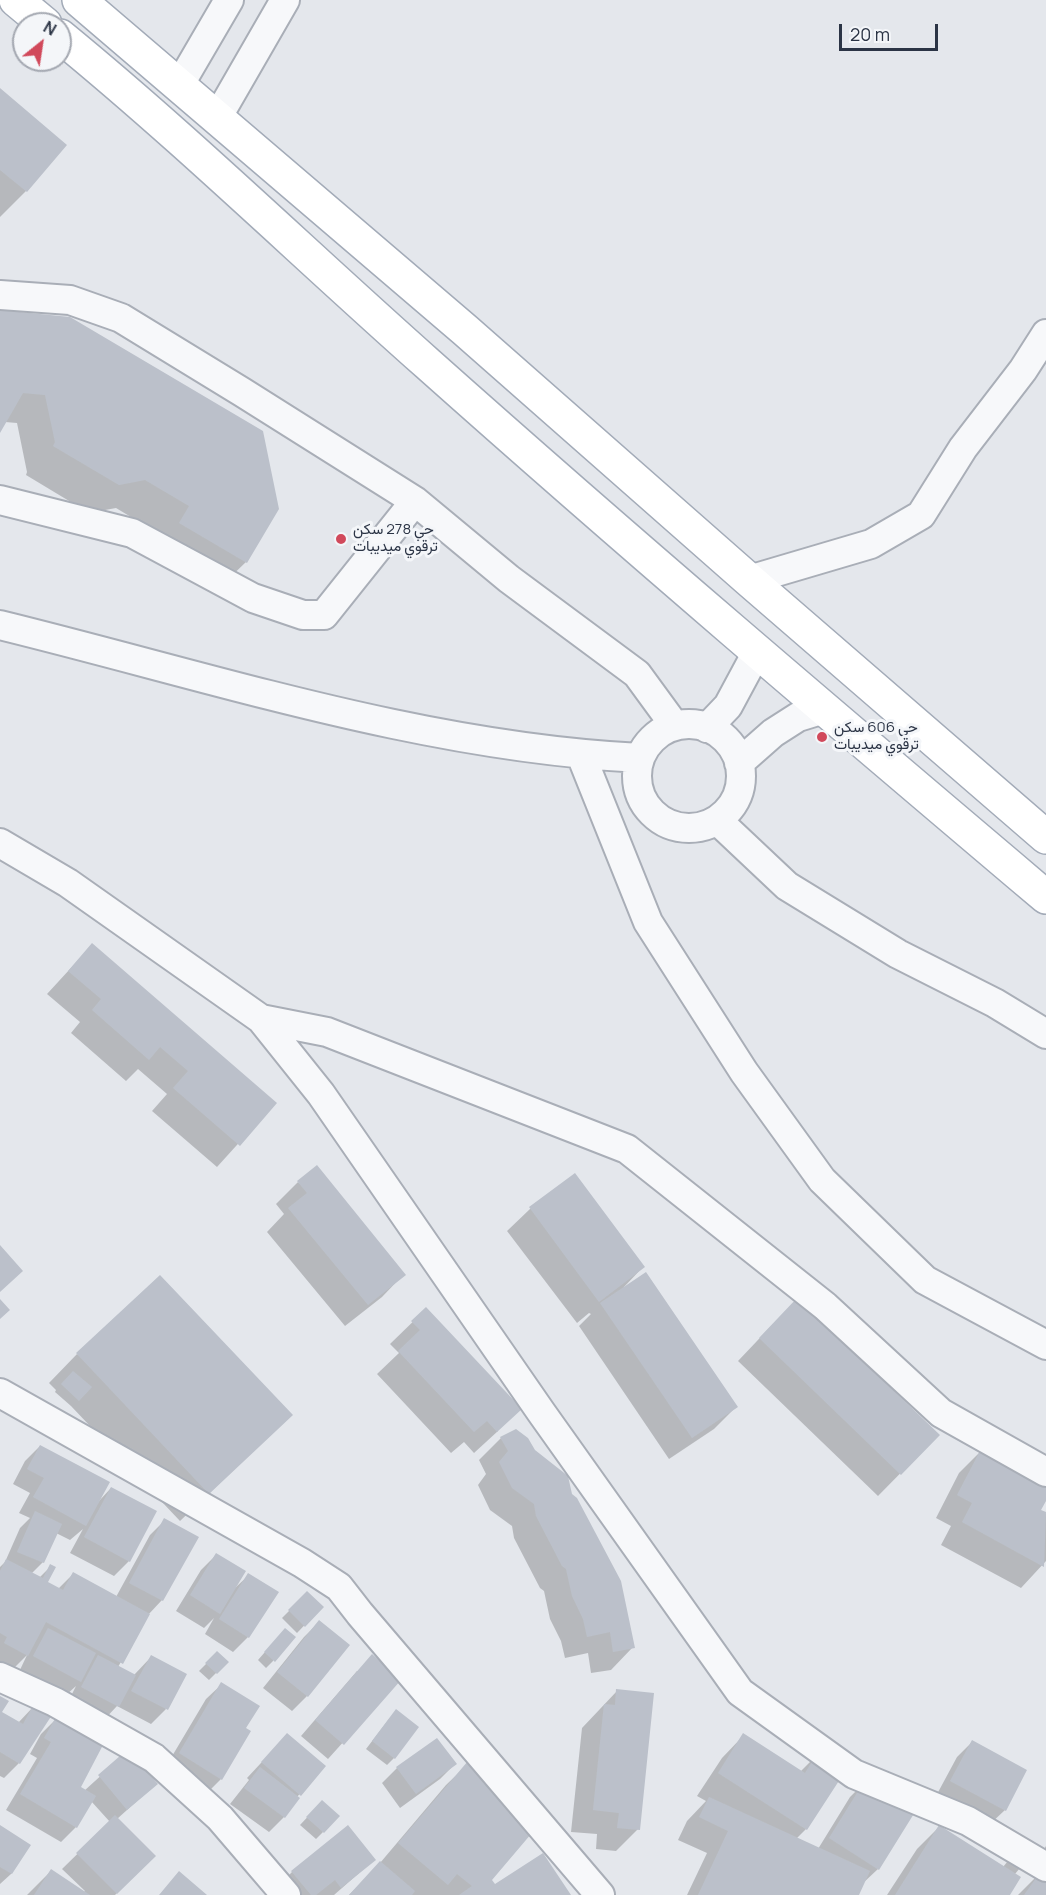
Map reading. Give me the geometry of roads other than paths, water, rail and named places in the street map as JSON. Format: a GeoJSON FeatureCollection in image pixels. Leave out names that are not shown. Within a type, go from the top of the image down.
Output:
{"type":"FeatureCollection","features":[{"type":"Feature","properties":{"kind":"main road"},"geometry":{"type":"LineString","coordinates":[[16,0],[30,12]]}},
{"type":"Feature","properties":{"kind":"main road"},"geometry":{"type":"LineString","coordinates":[[79,0],[465,330],[1046,837]]}},
{"type":"Feature","properties":{"kind":"main road"},"geometry":{"type":"LineString","coordinates":[[72,46],[132,95],[428,364],[757,652],[1046,897]]}},
{"type":"Feature","properties":{"kind":"street"},"geometry":{"type":"LineString","coordinates":[[180,84],[229,0]]}},
{"type":"Feature","properties":{"kind":"street"},"geometry":{"type":"LineString","coordinates":[[217,118],[285,0]]}},
{"type":"Feature","properties":{"kind":"street"},"geometry":{"type":"LineString","coordinates":[[0,295],[70,300],[121,318],[415,501],[509,579],[637,674],[675,726]]}},
{"type":"Feature","properties":{"kind":"street"},"geometry":{"type":"LineString","coordinates":[[749,580],[871,544],[921,515],[963,448],[1023,370],[1046,334]]}},
{"type":"Feature","properties":{"kind":"street"},"geometry":{"type":"LineString","coordinates":[[0,501],[132,533],[253,598],[303,615],[324,615],[415,501]]}},
{"type":"Feature","properties":{"kind":"street"},"geometry":{"type":"LineString","coordinates":[[0,626],[333,711],[466,739],[581,755],[640,758]]}},
{"type":"Feature","properties":{"kind":"street"},"geometry":{"type":"LineString","coordinates":[[707,728],[728,706],[757,652]]}},
{"type":"Feature","properties":{"kind":"street"},"geometry":{"type":"LineString","coordinates":[[739,763],[789,722],[824,709]]}},
{"type":"Feature","properties":{"kind":"street"},"geometry":{"type":"LineString","coordinates":[[692,725],[707,728],[722,736],[732,748],[739,763],[741,779],[738,795],[730,809],[717,820],[702,827],[687,829],[671,825],[657,817],[645,805],[639,790],[637,774],[640,758],[648,744],[660,733],[675,726],[692,725]]}},
{"type":"Feature","properties":{"kind":"street"},"geometry":{"type":"LineString","coordinates":[[581,755],[648,922],[744,1071],[822,1180],[925,1280],[1046,1345]]}},
{"type":"Feature","properties":{"kind":"street"},"geometry":{"type":"LineString","coordinates":[[717,820],[787,886],[898,954],[995,1003],[1046,1034]]}},
{"type":"Feature","properties":{"kind":"street"},"geometry":{"type":"LineString","coordinates":[[0,843],[68,883],[261,1019],[321,1094],[541,1412],[740,1692],[854,1774],[968,1821],[1046,1866]]}},
{"type":"Feature","properties":{"kind":"street"},"geometry":{"type":"LineString","coordinates":[[261,1019],[327,1032],[627,1149],[825,1306],[941,1413],[1046,1472]]}},
{"type":"Feature","properties":{"kind":"street"},"geometry":{"type":"LineString","coordinates":[[0,1393],[292,1557],[339,1587],[600,1895]]}},
{"type":"Feature","properties":{"kind":"street"},"geometry":{"type":"LineString","coordinates":[[0,1677],[55,1702],[154,1758],[220,1818],[286,1895]]}},
{"type":"Feature","properties":{"kind":"place","name":"حي 278 سكن ترقوي ميديبات"},"geometry":{"type":"Point","coordinates":[341,539]}},
{"type":"Feature","properties":{"kind":"place","name":"حي 606 سكن ترقوي ميديبات"},"geometry":{"type":"Point","coordinates":[822,737]}}]}
